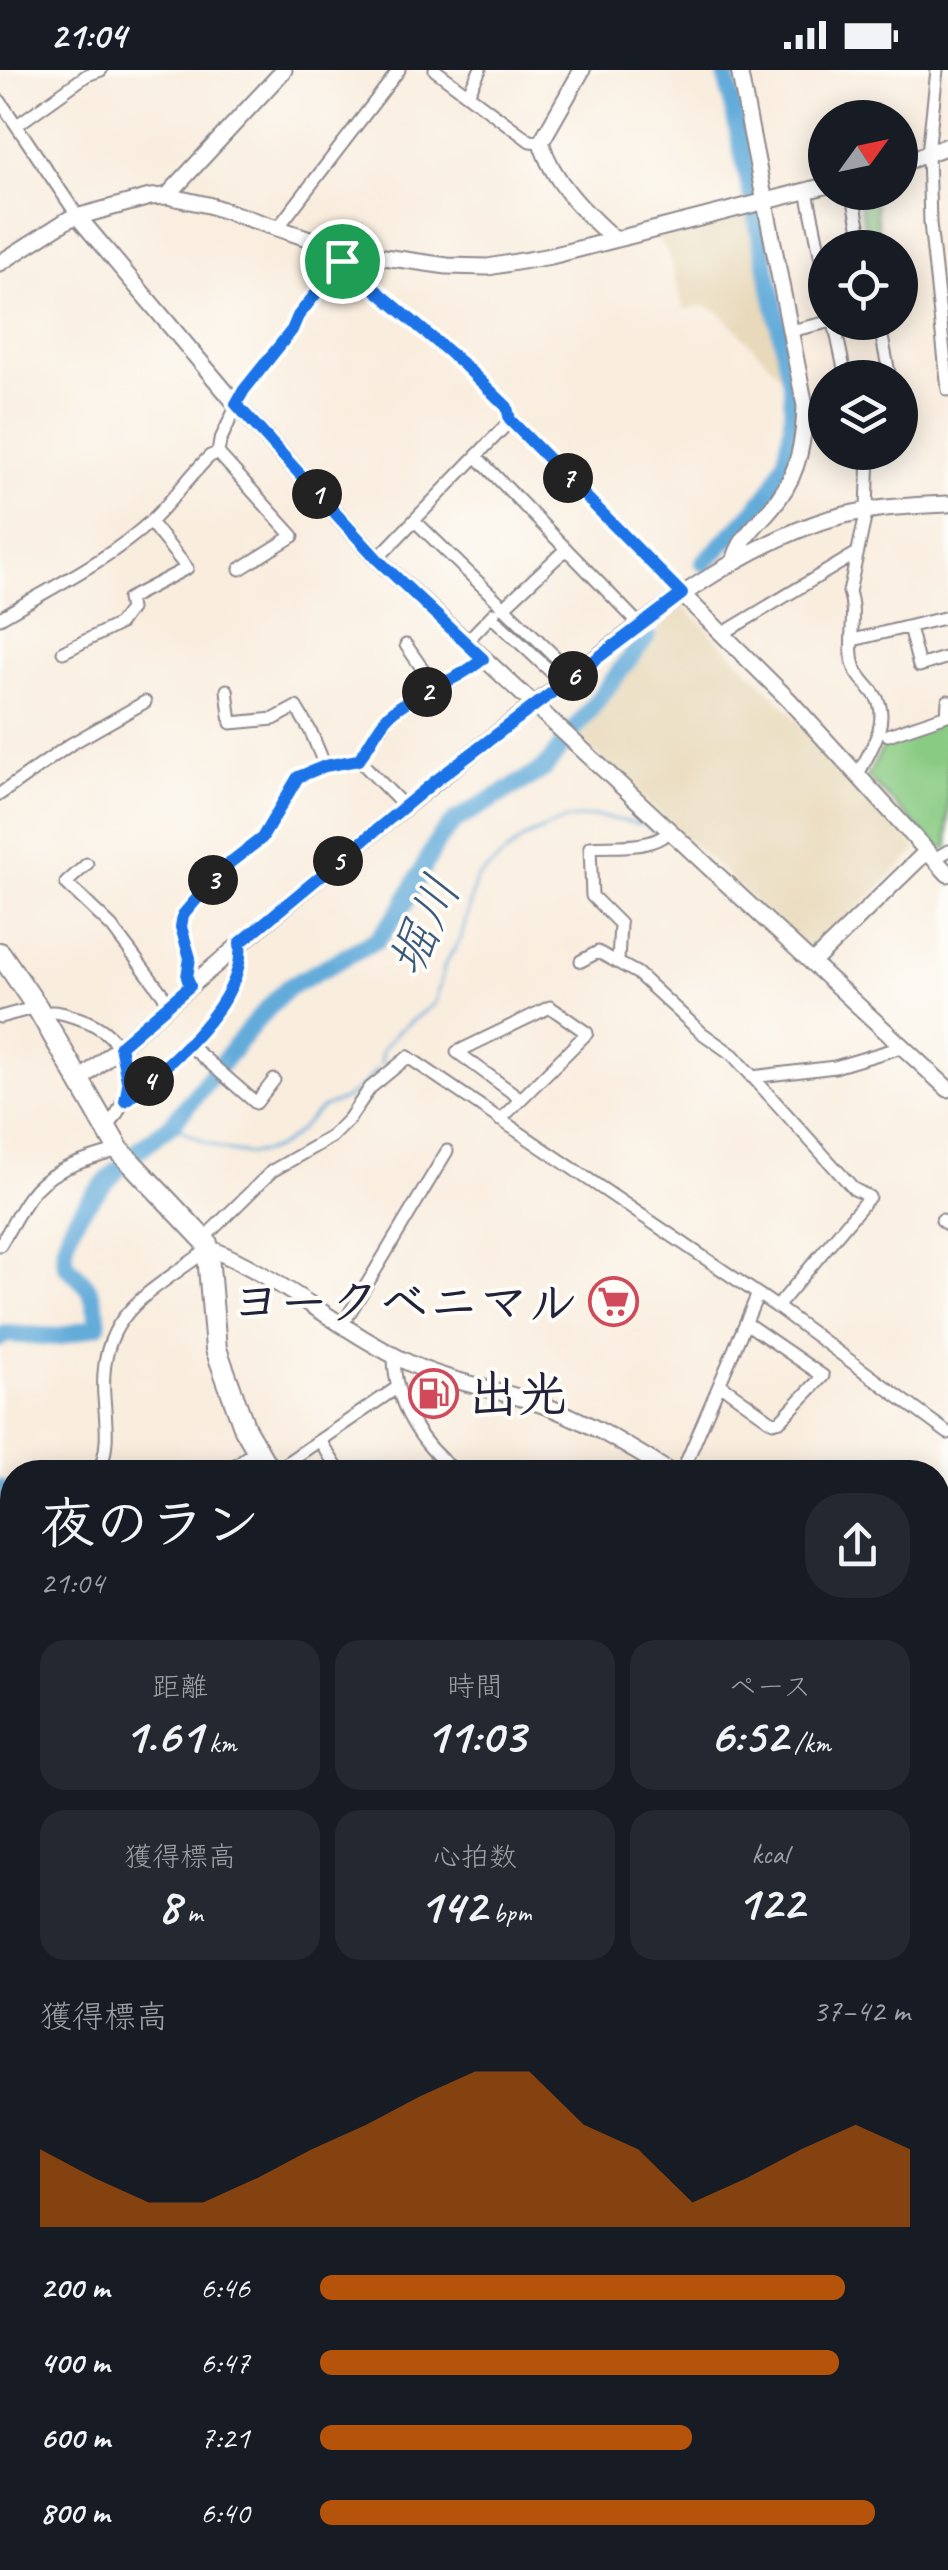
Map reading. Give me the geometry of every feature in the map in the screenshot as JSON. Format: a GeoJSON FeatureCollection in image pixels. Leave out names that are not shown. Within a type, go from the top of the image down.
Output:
{"type":"FeatureCollection","features":[{"type":"Feature","properties":{"kind":"highway"},"geometry":{"type":"LineString","coordinates":[[0,953],[38,1010],[119,1150],[206,1243],[216,1349],[236,1408],[263,1460]]}},
{"type":"Feature","properties":{"kind":"street"},"geometry":{"type":"LineString","coordinates":[[17,125],[88,74],[100,70]]}},
{"type":"Feature","properties":{"kind":"street"},"geometry":{"type":"LineString","coordinates":[[168,196],[284,70]]}},
{"type":"Feature","properties":{"kind":"street"},"geometry":{"type":"LineString","coordinates":[[277,229],[399,70]]}},
{"type":"Feature","properties":{"kind":"street"},"geometry":{"type":"LineString","coordinates":[[435,70],[530,140],[541,142]]}},
{"type":"Feature","properties":{"kind":"street"},"geometry":{"type":"LineString","coordinates":[[468,94],[480,70]]}},
{"type":"Feature","properties":{"kind":"street"},"geometry":{"type":"LineString","coordinates":[[541,142],[582,70]]}},
{"type":"Feature","properties":{"kind":"street"},"geometry":{"type":"LineString","coordinates":[[734,562],[740,541],[780,497],[802,449],[805,406],[790,330],[756,202],[739,70]]}},
{"type":"Feature","properties":{"kind":"street"},"geometry":{"type":"LineString","coordinates":[[936,70],[928,153],[948,390]]}},
{"type":"Feature","properties":{"kind":"street"},"geometry":{"type":"LineString","coordinates":[[0,101],[79,218],[236,404],[378,560],[948,1089]]}},
{"type":"Feature","properties":{"kind":"street"},"geometry":{"type":"LineString","coordinates":[[541,142],[577,204],[614,239]]}},
{"type":"Feature","properties":{"kind":"street"},"geometry":{"type":"LineString","coordinates":[[918,157],[948,146]]}},
{"type":"Feature","properties":{"kind":"street"},"geometry":{"type":"LineString","coordinates":[[0,263],[69,219],[131,201],[168,196],[208,204],[346,256],[447,266],[488,267],[526,262],[807,191],[815,230]]}},
{"type":"Feature","properties":{"kind":"street"},"geometry":{"type":"LineString","coordinates":[[218,454],[244,390],[346,256]]}},
{"type":"Feature","properties":{"kind":"street"},"geometry":{"type":"LineString","coordinates":[[346,256],[507,407],[510,420],[788,699],[857,776],[936,854],[948,874]]}},
{"type":"Feature","properties":{"kind":"street"},"geometry":{"type":"LineString","coordinates":[[790,330],[808,327]]}},
{"type":"Feature","properties":{"kind":"street"},"geometry":{"type":"LineString","coordinates":[[378,560],[510,420]]}},
{"type":"Feature","properties":{"kind":"street"},"geometry":{"type":"LineString","coordinates":[[0,618],[80,571],[150,522],[210,456],[218,454]]}},
{"type":"Feature","properties":{"kind":"street"},"geometry":{"type":"LineString","coordinates":[[218,454],[293,536],[240,570]]}},
{"type":"Feature","properties":{"kind":"street"},"geometry":{"type":"LineString","coordinates":[[476,456],[640,625]]}},
{"type":"Feature","properties":{"kind":"street"},"geometry":{"type":"LineString","coordinates":[[857,776],[882,713],[875,696],[852,665],[854,602],[849,592],[866,509],[868,470]]}},
{"type":"Feature","properties":{"kind":"street"},"geometry":{"type":"LineString","coordinates":[[78,1082],[404,806],[682,594],[734,562],[813,524],[866,509],[948,504]]}},
{"type":"Feature","properties":{"kind":"street"},"geometry":{"type":"LineString","coordinates":[[415,520],[568,679]]}},
{"type":"Feature","properties":{"kind":"street"},"geometry":{"type":"LineString","coordinates":[[63,652],[119,624],[130,609],[128,599],[187,568],[150,522]]}},
{"type":"Feature","properties":{"kind":"street"},"geometry":{"type":"LineString","coordinates":[[466,642],[566,550]]}},
{"type":"Feature","properties":{"kind":"street"},"geometry":{"type":"LineString","coordinates":[[722,634],[858,553]]}},
{"type":"Feature","properties":{"kind":"street"},"geometry":{"type":"LineString","coordinates":[[853,640],[948,617]]}},
{"type":"Feature","properties":{"kind":"street"},"geometry":{"type":"LineString","coordinates":[[909,627],[918,666],[948,658]]}},
{"type":"Feature","properties":{"kind":"street"},"geometry":{"type":"LineString","coordinates":[[406,645],[435,687]]}},
{"type":"Feature","properties":{"kind":"street"},"geometry":{"type":"LineString","coordinates":[[190,986],[190,958],[181,927],[183,915],[223,868],[262,838],[298,777],[325,766],[358,760],[393,711],[464,675],[483,659]]}},
{"type":"Feature","properties":{"kind":"street"},"geometry":{"type":"LineString","coordinates":[[226,690],[231,723],[274,720],[296,707],[325,766]]}},
{"type":"Feature","properties":{"kind":"street"},"geometry":{"type":"LineString","coordinates":[[888,735],[947,716],[948,701]]}},
{"type":"Feature","properties":{"kind":"street"},"geometry":{"type":"LineString","coordinates":[[0,794],[71,744],[145,702]]}},
{"type":"Feature","properties":{"kind":"street"},"geometry":{"type":"LineString","coordinates":[[358,760],[404,806]]}},
{"type":"Feature","properties":{"kind":"street"},"geometry":{"type":"LineString","coordinates":[[618,961],[620,924],[592,896],[590,846],[645,844],[670,832]]}},
{"type":"Feature","properties":{"kind":"street"},"geometry":{"type":"LineString","coordinates":[[812,963],[936,854]]}},
{"type":"Feature","properties":{"kind":"street"},"geometry":{"type":"LineString","coordinates":[[87,864],[66,883],[112,927],[170,1004]]}},
{"type":"Feature","properties":{"kind":"street"},"geometry":{"type":"LineString","coordinates":[[105,1129],[125,1101],[189,1046],[218,1008],[242,962],[240,943]]}},
{"type":"Feature","properties":{"kind":"street"},"geometry":{"type":"LineString","coordinates":[[581,961],[598,952],[638,974],[702,1033],[733,1055],[854,1189],[869,1197],[776,1308]]}},
{"type":"Feature","properties":{"kind":"street"},"geometry":{"type":"LineString","coordinates":[[500,1120],[521,1099],[586,1033],[550,1007],[456,1052],[521,1099]]}},
{"type":"Feature","properties":{"kind":"street"},"geometry":{"type":"LineString","coordinates":[[0,1017],[52,1010],[110,1034],[120,1046],[128,1085],[125,1101]]}},
{"type":"Feature","properties":{"kind":"street"},"geometry":{"type":"LineString","coordinates":[[189,1046],[256,1102],[274,1080]]}},
{"type":"Feature","properties":{"kind":"street"},"geometry":{"type":"LineString","coordinates":[[752,1076],[835,1067],[902,1047]]}},
{"type":"Feature","properties":{"kind":"street"},"geometry":{"type":"LineString","coordinates":[[104,1460],[102,1368],[111,1333],[122,1316],[206,1243],[272,1172],[331,1136],[350,1118],[370,1088],[408,1057],[776,1308],[948,1433]]}},
{"type":"Feature","properties":{"kind":"street"},"geometry":{"type":"LineString","coordinates":[[0,1245],[28,1198],[45,1180],[78,1163],[119,1150]]}},
{"type":"Feature","properties":{"kind":"street"},"geometry":{"type":"LineString","coordinates":[[343,1324],[447,1151]]}},
{"type":"Feature","properties":{"kind":"street"},"geometry":{"type":"LineString","coordinates":[[206,1243],[394,1356],[434,1375],[530,1400],[574,1418],[649,1460]]}},
{"type":"Feature","properties":{"kind":"street"},"geometry":{"type":"LineString","coordinates":[[687,1460],[758,1296]]}},
{"type":"Feature","properties":{"kind":"street"},"geometry":{"type":"LineString","coordinates":[[720,1384],[773,1422],[781,1420],[823,1376],[746,1323]]}},
{"type":"Feature","properties":{"kind":"street"},"geometry":{"type":"LineString","coordinates":[[394,1356],[405,1408],[421,1438],[442,1460]]}},
{"type":"Feature","properties":{"kind":"street"},"geometry":{"type":"LineString","coordinates":[[291,1460],[398,1387]]}},
{"type":"Feature","properties":{"kind":"street"},"geometry":{"type":"LineString","coordinates":[[320,1442],[332,1460]]}},
{"type":"Feature","properties":{"kind":"street"},"geometry":{"type":"LineString","coordinates":[[242,1460],[256,1450]]}},
{"type":"Feature","properties":{"kind":"shaded area"},"geometry":{"type":"Polygon","coordinates":[[[748,212],[782,377],[721,313],[706,306],[684,309],[668,253],[655,235],[748,212]]]}},
{"type":"Feature","properties":{"kind":"shaded area"},"geometry":{"type":"Polygon","coordinates":[[[683,605],[785,706],[917,850],[815,952],[810,953],[580,740],[587,729],[584,725],[653,640],[661,622],[683,605]]]}},
{"type":"Feature","properties":{"kind":"green space"},"geometry":{"type":"Polygon","coordinates":[[[861,210],[876,210],[878,230],[865,230],[861,210]]]}},
{"type":"Feature","properties":{"kind":"green space"},"geometry":{"type":"Polygon","coordinates":[[[948,720],[948,848],[940,849],[867,777],[887,739],[948,720]]]}},
{"type":"Feature","properties":{"kind":"waterway"},"geometry":{"type":"LineString","coordinates":[[704,563],[773,487],[789,446],[792,420],[792,387],[725,70]]}},
{"type":"Feature","properties":{"kind":"waterway"},"geometry":{"type":"LineString","coordinates":[[138,1150],[172,1124],[287,988],[378,939],[402,908],[438,840],[456,820],[544,769],[647,636]]}},
{"type":"Feature","properties":{"kind":"waterway","name":"堀川"},"geometry":{"type":"LineString","coordinates":[[381,1064],[382,1050],[396,1033],[435,1003],[445,964],[461,938],[476,879],[524,838],[564,820],[594,816],[647,825],[657,835]]}},
{"type":"Feature","properties":{"kind":"waterway","name":"堀川"},"geometry":{"type":"LineString","coordinates":[[172,1124],[228,1150],[258,1153],[273,1149],[292,1137],[323,1107],[357,1090],[376,1069]]}},
{"type":"Feature","properties":{"kind":"waterway"},"geometry":{"type":"LineString","coordinates":[[0,1338],[5,1334],[59,1337],[98,1325],[93,1297],[66,1265],[65,1251],[80,1212],[118,1169]]}},
{"type":"Feature","properties":{"kind":"place","name":"ヨークベニマル"},"geometry":{"type":"Point","coordinates":[613,1302]}},
{"type":"Feature","properties":{"kind":"place","name":"出光"},"geometry":{"type":"Point","coordinates":[433,1394]}},
{"type":"Feature","properties":{"kind":"route"},"geometry":{"type":"LineString","coordinates":[[342,261],[507,407],[510,420],[682,594],[434,782],[240,943],[242,962],[218,1008],[189,1046],[125,1101],[128,1085],[120,1046],[190,986],[190,958],[181,927],[183,915],[223,868],[250,849],[272,826],[298,777],[308,770],[358,760],[393,711],[464,675],[483,659],[378,560],[236,404],[342,261]]}}]}
